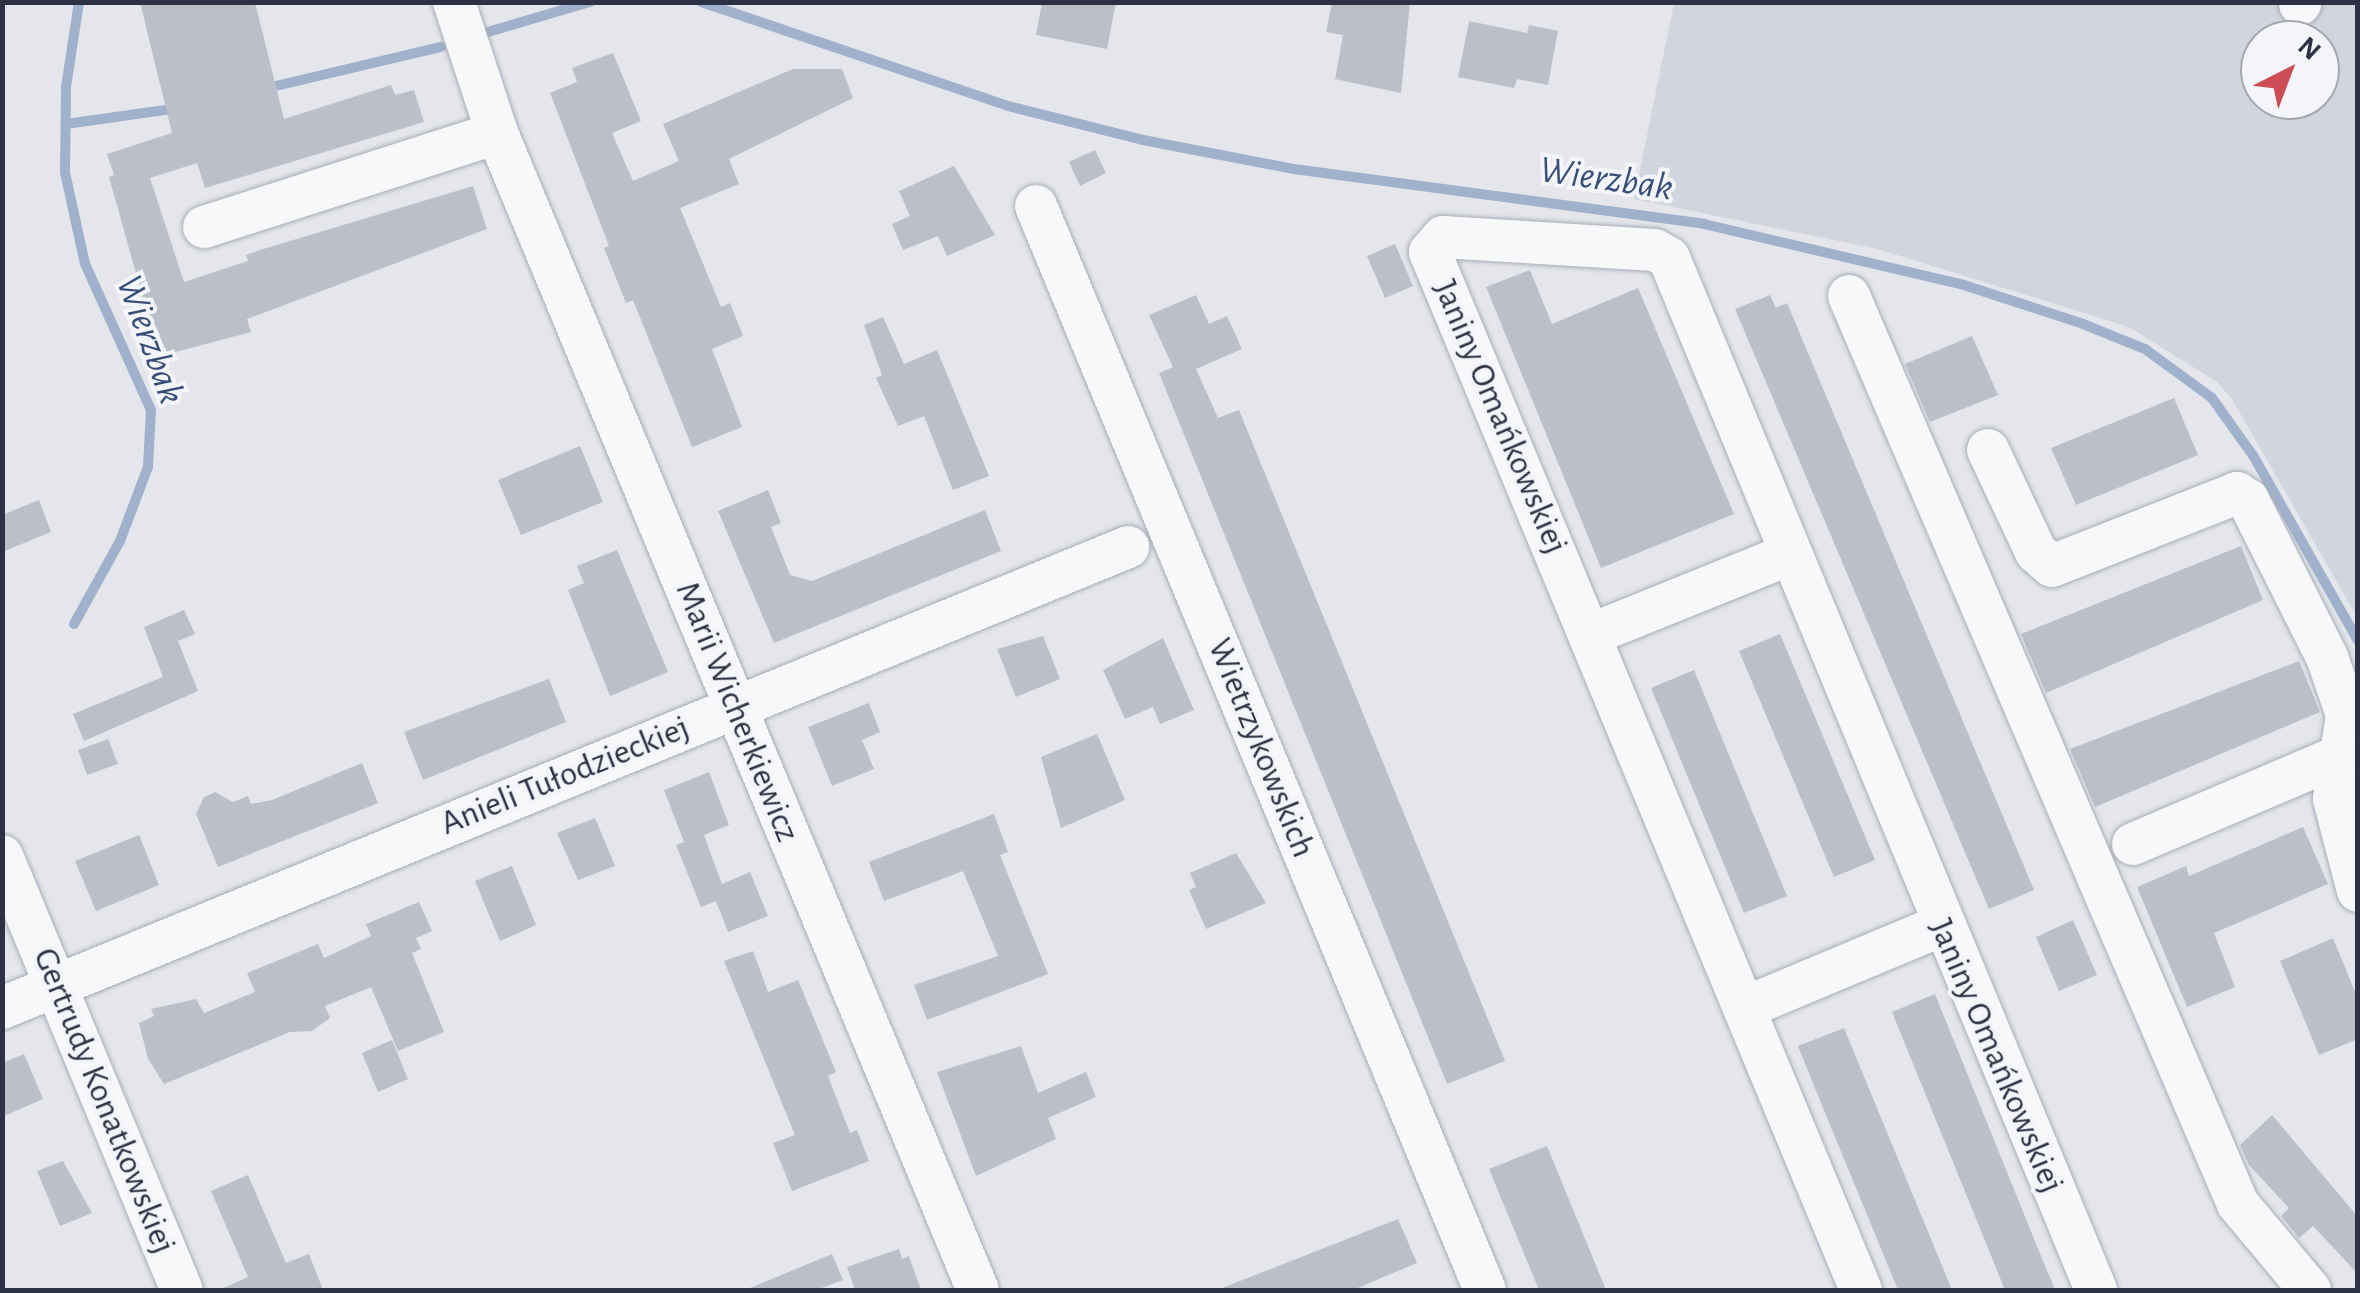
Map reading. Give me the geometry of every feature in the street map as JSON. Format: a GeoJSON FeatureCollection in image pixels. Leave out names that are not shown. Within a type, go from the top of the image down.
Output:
{"type":"FeatureCollection","features":[{"type":"Feature","properties":{"kind":"street","name":"Marii Wicherkiewicz"},"geometry":{"type":"LineString","coordinates":[[454,2],[497,133],[978,1290]]}},
{"type":"Feature","properties":{"kind":"street"},"geometry":{"type":"LineString","coordinates":[[204,228],[497,133]]}},
{"type":"Feature","properties":{"kind":"street","name":"Wietrzykowskich"},"geometry":{"type":"LineString","coordinates":[[1036,206],[1485,1290]]}},
{"type":"Feature","properties":{"kind":"street","name":"Janiny Omańkowskiej"},"geometry":{"type":"LineString","coordinates":[[1861,1290],[1592,634],[1430,252],[1443,237],[1655,250],[1669,258],[1940,926],[2096,1290]]}},
{"type":"Feature","properties":{"kind":"street"},"geometry":{"type":"LineString","coordinates":[[1849,296],[2238,1204],[2310,1290]]}},
{"type":"Feature","properties":{"kind":"street"},"geometry":{"type":"LineString","coordinates":[[1988,450],[2036,552],[2052,566],[2238,494],[2248,500],[2327,657],[2348,714],[2334,798],[2358,890]]}},
{"type":"Feature","properties":{"kind":"street","name":"Anieli Tułodzieckiej"},"geometry":{"type":"LineString","coordinates":[[2,1008],[1128,547]]}},
{"type":"Feature","properties":{"kind":"street"},"geometry":{"type":"LineString","coordinates":[[1592,634],[1790,554]]}},
{"type":"Feature","properties":{"kind":"street"},"geometry":{"type":"LineString","coordinates":[[2132,844],[2342,755]]}},
{"type":"Feature","properties":{"kind":"street","name":"Gertrudy Konatkowskiej"},"geometry":{"type":"LineString","coordinates":[[2,856],[182,1290]]}},
{"type":"Feature","properties":{"kind":"street"},"geometry":{"type":"LineString","coordinates":[[1744,1008],[1940,926]]}},
{"type":"Feature","properties":{"kind":"shaded area"},"geometry":{"type":"Polygon","coordinates":[[[1674,3],[2357,3],[2357,617],[2232,399],[2217,382],[2129,327],[1878,249],[1634,199],[1674,3]]]}},
{"type":"Feature","properties":{"kind":"building"},"geometry":{"type":"Polygon","coordinates":[[[140,2],[255,2],[284,119],[391,85],[395,95],[414,90],[424,122],[205,188],[197,163],[150,178],[184,282],[248,261],[246,255],[260,250],[473,186],[487,229],[247,319],[251,332],[168,354],[146,309],[109,177],[114,175],[107,154],[172,133],[140,2]]]}},
{"type":"Feature","properties":{"kind":"building"},"geometry":{"type":"Polygon","coordinates":[[[1042,2],[1116,2],[1107,49],[1036,35],[1042,2]]]}},
{"type":"Feature","properties":{"kind":"building"},"geometry":{"type":"Polygon","coordinates":[[[1332,2],[1410,2],[1401,93],[1335,79],[1343,35],[1326,32],[1332,2]]]}},
{"type":"Feature","properties":{"kind":"building"},"geometry":{"type":"Polygon","coordinates":[[[1469,21],[1527,33],[1529,25],[1558,31],[1548,85],[1517,79],[1514,88],[1458,77],[1469,21]]]}},
{"type":"Feature","properties":{"kind":"building"},"geometry":{"type":"Polygon","coordinates":[[[613,53],[641,121],[612,133],[633,181],[679,161],[663,124],[793,69],[842,69],[853,98],[729,159],[739,184],[680,208],[721,307],[730,303],[743,336],[712,349],[742,427],[692,447],[633,300],[626,303],[604,248],[609,246],[550,93],[577,82],[572,68],[613,53]]]}},
{"type":"Feature","properties":{"kind":"building"},"geometry":{"type":"Polygon","coordinates":[[[1095,150],[1106,173],[1080,186],[1069,162],[1095,150]]]}},
{"type":"Feature","properties":{"kind":"building"},"geometry":{"type":"Polygon","coordinates":[[[954,166],[995,235],[947,256],[938,236],[903,250],[892,224],[910,216],[899,191],[954,166]]]}},
{"type":"Feature","properties":{"kind":"building"},"geometry":{"type":"Polygon","coordinates":[[[1395,244],[1413,286],[1385,298],[1367,256],[1395,244]]]}},
{"type":"Feature","properties":{"kind":"building"},"geometry":{"type":"Polygon","coordinates":[[[1530,270],[1552,324],[1638,288],[1734,514],[1601,568],[1486,287],[1530,270]]]}},
{"type":"Feature","properties":{"kind":"building"},"geometry":{"type":"Polygon","coordinates":[[[1196,295],[1209,324],[1227,316],[1242,349],[1196,369],[1218,418],[1239,410],[1505,1061],[1447,1084],[1159,373],[1173,367],[1149,315],[1196,295]]]}},
{"type":"Feature","properties":{"kind":"building"},"geometry":{"type":"Polygon","coordinates":[[[1770,295],[1776,308],[1787,303],[2034,890],[1989,909],[1735,309],[1770,295]]]}},
{"type":"Feature","properties":{"kind":"building"},"geometry":{"type":"Polygon","coordinates":[[[883,317],[904,364],[937,350],[989,476],[953,490],[924,416],[898,426],[876,378],[882,375],[864,325],[883,317]]]}},
{"type":"Feature","properties":{"kind":"building"},"geometry":{"type":"Polygon","coordinates":[[[1972,336],[1998,395],[1930,422],[1905,364],[1972,336]]]}},
{"type":"Feature","properties":{"kind":"building"},"geometry":{"type":"Polygon","coordinates":[[[2174,398],[2198,455],[2076,505],[2051,448],[2174,398]]]}},
{"type":"Feature","properties":{"kind":"building"},"geometry":{"type":"Polygon","coordinates":[[[580,446],[603,502],[521,535],[498,480],[580,446]]]}},
{"type":"Feature","properties":{"kind":"building"},"geometry":{"type":"Polygon","coordinates":[[[768,490],[781,523],[771,527],[790,575],[812,581],[985,510],[1001,551],[774,643],[718,511],[768,490]]]}},
{"type":"Feature","properties":{"kind":"building"},"geometry":{"type":"Polygon","coordinates":[[[39,500],[51,532],[2,552],[2,515],[39,500]]]}},
{"type":"Feature","properties":{"kind":"building"},"geometry":{"type":"Polygon","coordinates":[[[2241,546],[2263,600],[2046,693],[2021,634],[2241,546]]]}},
{"type":"Feature","properties":{"kind":"building"},"geometry":{"type":"Polygon","coordinates":[[[617,550],[668,672],[610,696],[568,590],[584,583],[577,566],[617,550]]]}},
{"type":"Feature","properties":{"kind":"building"},"geometry":{"type":"Polygon","coordinates":[[[184,610],[195,634],[178,641],[198,691],[84,741],[73,714],[163,677],[144,627],[184,610]]]}},
{"type":"Feature","properties":{"kind":"building"},"geometry":{"type":"Polygon","coordinates":[[[1780,634],[1875,860],[1834,877],[1739,651],[1780,634]]]}},
{"type":"Feature","properties":{"kind":"building"},"geometry":{"type":"Polygon","coordinates":[[[1043,636],[1060,679],[1016,697],[997,649],[1043,636]]]}},
{"type":"Feature","properties":{"kind":"building"},"geometry":{"type":"Polygon","coordinates":[[[1163,638],[1194,710],[1160,724],[1153,707],[1125,719],[1103,670],[1163,638]]]}},
{"type":"Feature","properties":{"kind":"building"},"geometry":{"type":"Polygon","coordinates":[[[2299,661],[2320,712],[2095,807],[2070,749],[2299,661]]]}},
{"type":"Feature","properties":{"kind":"building"},"geometry":{"type":"Polygon","coordinates":[[[1694,670],[1787,896],[1744,913],[1651,688],[1694,670]]]}},
{"type":"Feature","properties":{"kind":"building"},"geometry":{"type":"Polygon","coordinates":[[[549,679],[566,722],[423,780],[404,732],[549,679]]]}},
{"type":"Feature","properties":{"kind":"building"},"geometry":{"type":"Polygon","coordinates":[[[869,703],[880,732],[862,740],[874,769],[832,786],[808,727],[869,703]]]}},
{"type":"Feature","properties":{"kind":"building"},"geometry":{"type":"Polygon","coordinates":[[[1097,734],[1125,800],[1061,828],[1041,757],[1097,734]]]}},
{"type":"Feature","properties":{"kind":"building"},"geometry":{"type":"Polygon","coordinates":[[[108,739],[118,764],[87,775],[78,750],[108,739]]]}},
{"type":"Feature","properties":{"kind":"building"},"geometry":{"type":"Polygon","coordinates":[[[362,763],[378,803],[218,867],[196,814],[204,797],[215,792],[233,802],[248,796],[251,804],[272,800],[362,763]]]}},
{"type":"Feature","properties":{"kind":"building"},"geometry":{"type":"Polygon","coordinates":[[[709,772],[729,825],[696,838],[704,835],[722,884],[750,872],[768,916],[728,932],[716,901],[701,907],[676,845],[684,842],[664,790],[709,772]]]}},
{"type":"Feature","properties":{"kind":"building"},"geometry":{"type":"Polygon","coordinates":[[[994,814],[1008,852],[1000,855],[1048,974],[927,1020],[914,985],[998,956],[963,871],[884,901],[869,862],[994,814]]]}},
{"type":"Feature","properties":{"kind":"building"},"geometry":{"type":"Polygon","coordinates":[[[595,818],[615,866],[578,880],[557,833],[595,818]]]}},
{"type":"Feature","properties":{"kind":"building"},"geometry":{"type":"Polygon","coordinates":[[[2303,827],[2328,884],[2214,933],[2235,987],[2187,1007],[2137,887],[2186,866],[2189,876],[2303,827]]]}},
{"type":"Feature","properties":{"kind":"building"},"geometry":{"type":"Polygon","coordinates":[[[139,835],[159,885],[96,911],[75,861],[139,835]]]}},
{"type":"Feature","properties":{"kind":"building"},"geometry":{"type":"Polygon","coordinates":[[[1236,853],[1266,903],[1206,929],[1189,890],[1196,887],[1190,873],[1236,853]]]}},
{"type":"Feature","properties":{"kind":"building"},"geometry":{"type":"Polygon","coordinates":[[[512,866],[536,925],[500,941],[475,881],[512,866]]]}},
{"type":"Feature","properties":{"kind":"building"},"geometry":{"type":"Polygon","coordinates":[[[419,902],[432,931],[416,938],[421,949],[412,953],[444,1032],[398,1051],[371,987],[325,1006],[330,1018],[312,1031],[290,1032],[164,1084],[148,1059],[139,1023],[154,1016],[151,1009],[196,999],[204,1013],[255,992],[247,973],[318,944],[324,958],[371,936],[366,924],[419,902]]]}},
{"type":"Feature","properties":{"kind":"building"},"geometry":{"type":"Polygon","coordinates":[[[2073,920],[2097,975],[2059,991],[2036,937],[2073,920]]]}},
{"type":"Feature","properties":{"kind":"building"},"geometry":{"type":"Polygon","coordinates":[[[2333,938],[2358,999],[2358,1039],[2319,1055],[2280,961],[2333,938]]]}},
{"type":"Feature","properties":{"kind":"building"},"geometry":{"type":"Polygon","coordinates":[[[753,951],[768,992],[798,980],[836,1072],[828,1076],[850,1133],[857,1130],[869,1161],[792,1191],[773,1143],[795,1135],[724,961],[753,951]]]}},
{"type":"Feature","properties":{"kind":"building"},"geometry":{"type":"Polygon","coordinates":[[[1935,994],[2055,1290],[2005,1290],[1892,1012],[1935,994]]]}},
{"type":"Feature","properties":{"kind":"building"},"geometry":{"type":"Polygon","coordinates":[[[1844,1028],[1952,1290],[1898,1290],[1798,1046],[1844,1028]]]}},
{"type":"Feature","properties":{"kind":"building"},"geometry":{"type":"Polygon","coordinates":[[[392,1040],[408,1079],[378,1092],[362,1053],[392,1040]]]}},
{"type":"Feature","properties":{"kind":"building"},"geometry":{"type":"Polygon","coordinates":[[[1021,1046],[1038,1093],[1086,1072],[1096,1097],[1048,1118],[1056,1139],[976,1176],[937,1072],[1021,1046]]]}},
{"type":"Feature","properties":{"kind":"building"},"geometry":{"type":"Polygon","coordinates":[[[24,1054],[43,1099],[2,1117],[2,1063],[24,1054]]]}},
{"type":"Feature","properties":{"kind":"building"},"geometry":{"type":"Polygon","coordinates":[[[2272,1115],[2358,1217],[2358,1274],[2313,1226],[2299,1238],[2281,1216],[2289,1208],[2249,1165],[2240,1145],[2272,1115]]]}},
{"type":"Feature","properties":{"kind":"building"},"geometry":{"type":"Polygon","coordinates":[[[1547,1146],[1606,1290],[1539,1290],[1489,1169],[1547,1146]]]}},
{"type":"Feature","properties":{"kind":"building"},"geometry":{"type":"Polygon","coordinates":[[[63,1161],[92,1213],[60,1226],[37,1171],[63,1161]]]}},
{"type":"Feature","properties":{"kind":"building"},"geometry":{"type":"Polygon","coordinates":[[[248,1175],[286,1263],[309,1254],[323,1290],[219,1290],[248,1277],[211,1191],[248,1175]]]}},
{"type":"Feature","properties":{"kind":"building"},"geometry":{"type":"Polygon","coordinates":[[[1398,1219],[1417,1263],[1353,1290],[1217,1290],[1398,1219]]]}},
{"type":"Feature","properties":{"kind":"building"},"geometry":{"type":"Polygon","coordinates":[[[899,1249],[902,1259],[909,1256],[921,1290],[855,1290],[847,1267],[899,1249]]]}},
{"type":"Feature","properties":{"kind":"building"},"geometry":{"type":"Polygon","coordinates":[[[832,1254],[843,1280],[816,1290],[745,1290],[832,1254]]]}},
{"type":"Feature","properties":{"kind":"waterway","name":"Wierzbak"},"geometry":{"type":"LineString","coordinates":[[74,624],[120,541],[148,467],[151,410],[85,264],[65,172],[66,87],[79,2]]}},
{"type":"Feature","properties":{"kind":"waterway","name":"Wierzbak"},"geometry":{"type":"LineString","coordinates":[[481,34],[590,2]]}},
{"type":"Feature","properties":{"kind":"waterway","name":"Wierzbak"},"geometry":{"type":"LineString","coordinates":[[701,2],[1008,106],[1143,140],[1294,169],[1704,224],[1964,285],[2083,324],[2145,349],[2212,398],[2254,457],[2358,641]]}},
{"type":"Feature","properties":{"kind":"waterway","name":"Wierzbak"},"geometry":{"type":"LineString","coordinates":[[263,89],[441,47]]}},
{"type":"Feature","properties":{"kind":"waterway","name":"Wierzbak"},"geometry":{"type":"LineString","coordinates":[[66,124],[178,108]]}}]}
